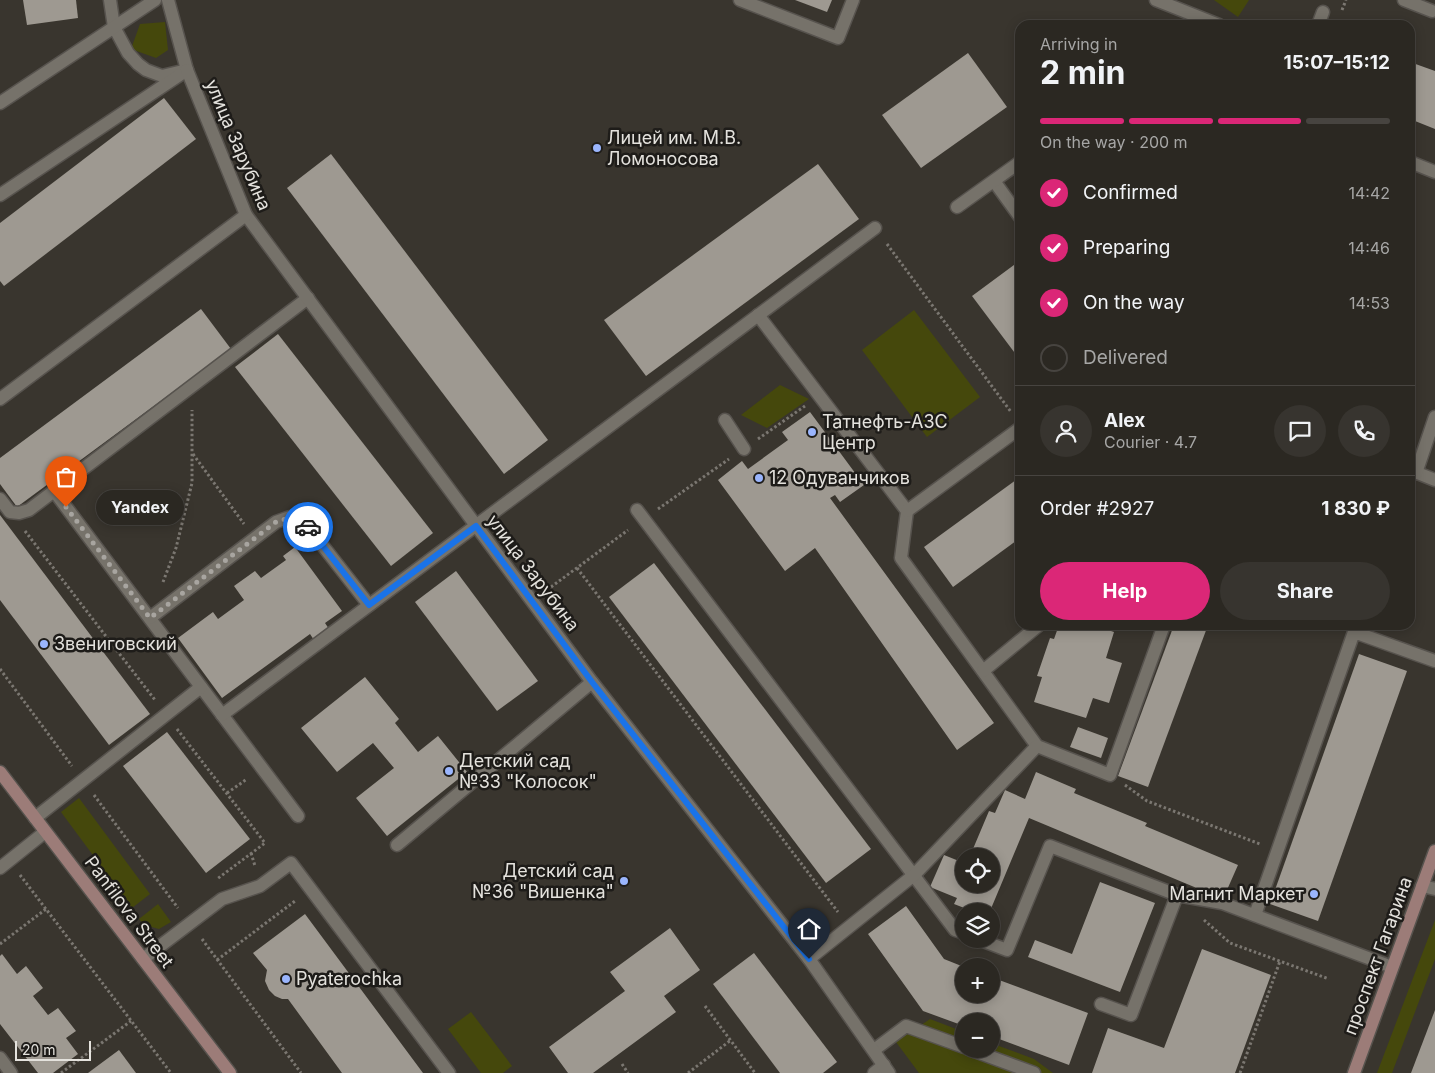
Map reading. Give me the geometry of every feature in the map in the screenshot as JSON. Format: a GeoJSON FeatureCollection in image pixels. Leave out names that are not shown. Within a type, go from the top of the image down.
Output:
{"type":"FeatureCollection","features":[{"type":"Feature","properties":{"kind":"main road","name":"Panfilova Street"},"geometry":{"type":"LineString","coordinates":[[0,772],[230,1073]]}},
{"type":"Feature","properties":{"kind":"main road","name":"проспект Гагарина"},"geometry":{"type":"LineString","coordinates":[[1354,1073],[1435,851]]}},
{"type":"Feature","properties":{"kind":"street"},"geometry":{"type":"LineString","coordinates":[[110,0],[114,27],[128,53],[138,64],[146,70],[162,76],[187,70]]}},
{"type":"Feature","properties":{"kind":"street"},"geometry":{"type":"LineString","coordinates":[[0,103],[154,0]]}},
{"type":"Feature","properties":{"kind":"street","name":"улица Зарубина"},"geometry":{"type":"LineString","coordinates":[[168,0],[187,70],[246,215],[592,682],[809,959],[874,1050],[882,1070]]}},
{"type":"Feature","properties":{"kind":"street"},"geometry":{"type":"LineString","coordinates":[[740,0],[838,38],[853,0]]}},
{"type":"Feature","properties":{"kind":"street"},"geometry":{"type":"LineString","coordinates":[[1156,0],[1206,20]]}},
{"type":"Feature","properties":{"kind":"street"},"geometry":{"type":"LineString","coordinates":[[1404,0],[1432,11]]}},
{"type":"Feature","properties":{"kind":"street"},"geometry":{"type":"LineString","coordinates":[[1320,20],[1323,12]]}},
{"type":"Feature","properties":{"kind":"street"},"geometry":{"type":"LineString","coordinates":[[0,195],[187,70]]}},
{"type":"Feature","properties":{"kind":"street"},"geometry":{"type":"LineString","coordinates":[[1415,164],[1435,172]]}},
{"type":"Feature","properties":{"kind":"street"},"geometry":{"type":"LineString","coordinates":[[957,206],[1015,166]]}},
{"type":"Feature","properties":{"kind":"street"},"geometry":{"type":"LineString","coordinates":[[994,181],[1015,210]]}},
{"type":"Feature","properties":{"kind":"street"},"geometry":{"type":"LineString","coordinates":[[0,399],[246,215]]}},
{"type":"Feature","properties":{"kind":"street"},"geometry":{"type":"LineString","coordinates":[[222,715],[875,228]]}},
{"type":"Feature","properties":{"kind":"street"},"geometry":{"type":"LineString","coordinates":[[0,499],[10,512],[19,513],[29,510],[308,298]]}},
{"type":"Feature","properties":{"kind":"street"},"geometry":{"type":"LineString","coordinates":[[758,315],[907,511]]}},
{"type":"Feature","properties":{"kind":"street"},"geometry":{"type":"LineString","coordinates":[[1415,467],[1435,417]]}},
{"type":"Feature","properties":{"kind":"street"},"geometry":{"type":"LineString","coordinates":[[725,420],[744,449]]}},
{"type":"Feature","properties":{"kind":"street"},"geometry":{"type":"LineString","coordinates":[[1015,424],[907,511],[901,558],[1037,746],[1110,774],[1162,630]]}},
{"type":"Feature","properties":{"kind":"street"},"geometry":{"type":"LineString","coordinates":[[1415,473],[1435,480]]}},
{"type":"Feature","properties":{"kind":"street"},"geometry":{"type":"LineString","coordinates":[[54,491],[298,816]]}},
{"type":"Feature","properties":{"kind":"street"},"geometry":{"type":"LineString","coordinates":[[637,510],[955,930]]}},
{"type":"Feature","properties":{"kind":"street"},"geometry":{"type":"LineString","coordinates":[[150,618],[276,522],[290,518],[305,523],[369,605]]}},
{"type":"Feature","properties":{"kind":"street"},"geometry":{"type":"LineString","coordinates":[[983,672],[1033,630]]}},
{"type":"Feature","properties":{"kind":"street"},"geometry":{"type":"LineString","coordinates":[[1255,915],[1354,632],[1435,661]]}},
{"type":"Feature","properties":{"kind":"street"},"geometry":{"type":"LineString","coordinates":[[397,845],[592,682]]}},
{"type":"Feature","properties":{"kind":"street"},"geometry":{"type":"LineString","coordinates":[[35,818],[201,687]]}},
{"type":"Feature","properties":{"kind":"street"},"geometry":{"type":"LineString","coordinates":[[809,959],[914,875],[1037,746]]}},
{"type":"Feature","properties":{"kind":"street"},"geometry":{"type":"LineString","coordinates":[[5,865],[46,832]]}},
{"type":"Feature","properties":{"kind":"street"},"geometry":{"type":"LineString","coordinates":[[1000,947],[1008,950],[1050,846],[1177,895],[1222,903],[1392,966]]}},
{"type":"Feature","properties":{"kind":"street"},"geometry":{"type":"LineString","coordinates":[[143,959],[222,899],[260,886],[291,864],[449,1073]]}},
{"type":"Feature","properties":{"kind":"street"},"geometry":{"type":"LineString","coordinates":[[1422,886],[1435,889]]}},
{"type":"Feature","properties":{"kind":"street"},"geometry":{"type":"LineString","coordinates":[[1101,1004],[1131,1015],[1177,895]]}},
{"type":"Feature","properties":{"kind":"street"},"geometry":{"type":"LineString","coordinates":[[874,1050],[906,1026],[955,1044]]}},
{"type":"Feature","properties":{"kind":"street"},"geometry":{"type":"LineString","coordinates":[[0,1058],[11,1073]]}},
{"type":"Feature","properties":{"kind":"street"},"geometry":{"type":"LineString","coordinates":[[993,1058],[1034,1073]]}},
{"type":"Feature","properties":{"kind":"path"},"geometry":{"type":"LineString","coordinates":[[875,228],[1015,419]]}},
{"type":"Feature","properties":{"kind":"path"},"geometry":{"type":"LineString","coordinates":[[163,583],[176,548],[192,483],[191,387]]}},
{"type":"Feature","properties":{"kind":"path"},"geometry":{"type":"LineString","coordinates":[[193,454],[254,538]]}},
{"type":"Feature","properties":{"kind":"path"},"geometry":{"type":"LineString","coordinates":[[10,512],[265,842],[215,881]]}},
{"type":"Feature","properties":{"kind":"path"},"geometry":{"type":"LineString","coordinates":[[532,601],[628,530]]}},
{"type":"Feature","properties":{"kind":"path"},"geometry":{"type":"LineString","coordinates":[[578,568],[849,927]]}},
{"type":"Feature","properties":{"kind":"path"},"geometry":{"type":"LineString","coordinates":[[0,669],[301,1073]]}},
{"type":"Feature","properties":{"kind":"path"},"geometry":{"type":"LineString","coordinates":[[227,793],[262,768]]}},
{"type":"Feature","properties":{"kind":"path"},"geometry":{"type":"LineString","coordinates":[[1110,774],[1147,802],[1277,851]]}},
{"type":"Feature","properties":{"kind":"path"},"geometry":{"type":"LineString","coordinates":[[5,865],[46,909],[171,1073]]}},
{"type":"Feature","properties":{"kind":"path"},"geometry":{"type":"LineString","coordinates":[[217,960],[302,895]]}},
{"type":"Feature","properties":{"kind":"path"},"geometry":{"type":"LineString","coordinates":[[0,944],[46,909]]}},
{"type":"Feature","properties":{"kind":"path"},"geometry":{"type":"LineString","coordinates":[[1204,919],[1230,943],[1328,978]]}},
{"type":"Feature","properties":{"kind":"path"},"geometry":{"type":"LineString","coordinates":[[1240,1073],[1280,961]]}},
{"type":"Feature","properties":{"kind":"path"},"geometry":{"type":"LineString","coordinates":[[706,1006],[755,1073]]}},
{"type":"Feature","properties":{"kind":"path"},"geometry":{"type":"LineString","coordinates":[[61,1073],[132,1021]]}},
{"type":"Feature","properties":{"kind":"path"},"geometry":{"type":"LineString","coordinates":[[688,1073],[731,1040]]}},
{"type":"Feature","properties":{"kind":"path"},"geometry":{"type":"LineString","coordinates":[[622,1064],[628,1073]]}},
{"type":"Feature","properties":{"kind":"shaded area"},"geometry":{"type":"Polygon","coordinates":[[[1214,0],[1249,0],[1238,17],[1214,0]]]}},
{"type":"Feature","properties":{"kind":"shaded area"},"geometry":{"type":"Polygon","coordinates":[[[165,22],[168,50],[156,58],[131,49],[140,24],[165,22]]]}},
{"type":"Feature","properties":{"kind":"shaded area"},"geometry":{"type":"Polygon","coordinates":[[[914,310],[980,397],[927,437],[862,350],[914,310]]]}},
{"type":"Feature","properties":{"kind":"shaded area"},"geometry":{"type":"Polygon","coordinates":[[[780,385],[809,399],[767,428],[741,415],[780,385]]]}},
{"type":"Feature","properties":{"kind":"shaded area"},"geometry":{"type":"Polygon","coordinates":[[[79,798],[150,894],[132,908],[61,812],[79,798]]]}},
{"type":"Feature","properties":{"kind":"shaded area"},"geometry":{"type":"Polygon","coordinates":[[[158,904],[171,922],[159,929],[144,925],[139,919],[158,904]]]}},
{"type":"Feature","properties":{"kind":"shaded area"},"geometry":{"type":"Polygon","coordinates":[[[1435,920],[1435,959],[1392,1073],[1377,1073],[1435,920]]]}},
{"type":"Feature","properties":{"kind":"shaded area"},"geometry":{"type":"Polygon","coordinates":[[[471,1012],[512,1066],[503,1073],[481,1073],[448,1029],[471,1012]]]}},
{"type":"Feature","properties":{"kind":"shaded area"},"geometry":{"type":"Polygon","coordinates":[[[930,1019],[955,1029],[955,1058],[1000,1058],[1000,1046],[1034,1059],[1053,1073],[919,1073],[896,1042],[930,1019]]]}},
{"type":"Feature","properties":{"kind":"building"},"geometry":{"type":"Polygon","coordinates":[[[23,0],[76,0],[78,18],[27,25],[23,0]]]}},
{"type":"Feature","properties":{"kind":"building"},"geometry":{"type":"Polygon","coordinates":[[[795,0],[832,0],[827,12],[795,0]]]}},
{"type":"Feature","properties":{"kind":"building"},"geometry":{"type":"Polygon","coordinates":[[[968,53],[1007,107],[921,168],[882,115],[968,53]]]}},
{"type":"Feature","properties":{"kind":"building"},"geometry":{"type":"Polygon","coordinates":[[[1415,64],[1435,71],[1435,129],[1415,121],[1415,64]]]}},
{"type":"Feature","properties":{"kind":"building"},"geometry":{"type":"Polygon","coordinates":[[[164,98],[196,139],[4,286],[0,281],[0,223],[164,98]]]}},
{"type":"Feature","properties":{"kind":"building"},"geometry":{"type":"Polygon","coordinates":[[[331,154],[548,440],[504,474],[287,188],[331,154]]]}},
{"type":"Feature","properties":{"kind":"building"},"geometry":{"type":"Polygon","coordinates":[[[818,164],[859,219],[646,376],[604,320],[818,164]]]}},
{"type":"Feature","properties":{"kind":"building"},"geometry":{"type":"Polygon","coordinates":[[[1015,264],[1015,353],[972,296],[1015,264]]]}},
{"type":"Feature","properties":{"kind":"building"},"geometry":{"type":"Polygon","coordinates":[[[201,309],[231,349],[17,507],[0,484],[0,458],[201,309]]]}},
{"type":"Feature","properties":{"kind":"building"},"geometry":{"type":"Polygon","coordinates":[[[278,334],[433,533],[391,566],[235,367],[278,334]]]}},
{"type":"Feature","properties":{"kind":"building"},"geometry":{"type":"Polygon","coordinates":[[[810,412],[864,485],[840,502],[835,495],[830,498],[994,723],[957,750],[815,548],[785,571],[718,480],[742,461],[748,469],[788,440],[782,432],[810,412]]]}},
{"type":"Feature","properties":{"kind":"building"},"geometry":{"type":"Polygon","coordinates":[[[1015,481],[1015,542],[953,587],[924,547],[1015,481]]]}},
{"type":"Feature","properties":{"kind":"building"},"geometry":{"type":"Polygon","coordinates":[[[0,515],[150,714],[109,745],[0,600],[0,515]]]}},
{"type":"Feature","properties":{"kind":"building"},"geometry":{"type":"Polygon","coordinates":[[[295,547],[342,611],[325,623],[329,629],[314,640],[310,634],[222,698],[178,638],[213,612],[218,619],[244,600],[234,586],[255,571],[261,578],[286,560],[283,556],[295,547]]]}},
{"type":"Feature","properties":{"kind":"building"},"geometry":{"type":"Polygon","coordinates":[[[654,563],[871,849],[826,883],[609,597],[654,563]]]}},
{"type":"Feature","properties":{"kind":"building"},"geometry":{"type":"Polygon","coordinates":[[[456,571],[538,681],[497,711],[415,602],[456,571]]]}},
{"type":"Feature","properties":{"kind":"building"},"geometry":{"type":"Polygon","coordinates":[[[1057,630],[1108,630],[1114,632],[1106,658],[1122,663],[1109,703],[1093,698],[1086,718],[1034,702],[1042,677],[1037,676],[1050,638],[1054,639],[1057,630]]]}},
{"type":"Feature","properties":{"kind":"building"},"geometry":{"type":"Polygon","coordinates":[[[1172,630],[1206,630],[1148,787],[1118,776],[1172,630]]]}},
{"type":"Feature","properties":{"kind":"building"},"geometry":{"type":"Polygon","coordinates":[[[1359,654],[1407,671],[1318,921],[1270,904],[1359,654]]]}},
{"type":"Feature","properties":{"kind":"building"},"geometry":{"type":"Polygon","coordinates":[[[365,677],[399,719],[395,723],[418,752],[438,736],[467,772],[387,836],[356,798],[394,768],[373,743],[337,772],[301,728],[365,677]]]}},
{"type":"Feature","properties":{"kind":"building"},"geometry":{"type":"Polygon","coordinates":[[[1078,727],[1108,738],[1101,758],[1070,747],[1078,727]]]}},
{"type":"Feature","properties":{"kind":"building"},"geometry":{"type":"Polygon","coordinates":[[[167,732],[250,839],[206,873],[123,766],[167,732]]]}},
{"type":"Feature","properties":{"kind":"building"},"geometry":{"type":"Polygon","coordinates":[[[1036,772],[1076,789],[1074,793],[1147,823],[1145,826],[1238,865],[1223,899],[1029,818],[1000,887],[1000,848],[973,848],[989,811],[995,813],[1005,790],[1025,799],[1036,772]]]}},
{"type":"Feature","properties":{"kind":"building"},"geometry":{"type":"Polygon","coordinates":[[[944,855],[955,859],[955,893],[998,893],[993,903],[955,904],[954,904],[957,898],[930,887],[944,855]]]}},
{"type":"Feature","properties":{"kind":"building"},"geometry":{"type":"Polygon","coordinates":[[[1100,882],[1155,903],[1120,992],[1028,957],[1035,940],[1072,954],[1100,882]]]}},
{"type":"Feature","properties":{"kind":"building"},"geometry":{"type":"Polygon","coordinates":[[[906,906],[944,959],[955,963],[955,1003],[1000,1003],[1000,980],[1088,1013],[1069,1065],[1000,1039],[1000,1013],[955,1013],[955,1023],[923,1011],[868,934],[906,906]]]}},
{"type":"Feature","properties":{"kind":"building"},"geometry":{"type":"Polygon","coordinates":[[[305,914],[423,1073],[342,1073],[288,999],[275,996],[269,990],[265,981],[267,970],[253,953],[305,914]]]}},
{"type":"Feature","properties":{"kind":"building"},"geometry":{"type":"Polygon","coordinates":[[[670,928],[700,970],[664,996],[676,1012],[593,1073],[568,1073],[549,1047],[625,991],[610,972],[670,928]]]}},
{"type":"Feature","properties":{"kind":"building"},"geometry":{"type":"Polygon","coordinates":[[[1202,949],[1271,975],[1235,1073],[1092,1073],[1108,1028],[1164,1048],[1202,949]]]}},
{"type":"Feature","properties":{"kind":"building"},"geometry":{"type":"Polygon","coordinates":[[[754,953],[837,1062],[823,1073],[780,1073],[713,984],[754,953]]]}},
{"type":"Feature","properties":{"kind":"building"},"geometry":{"type":"Polygon","coordinates":[[[2,954],[17,974],[26,966],[43,988],[33,996],[48,1015],[58,1008],[76,1031],[66,1038],[78,1054],[53,1073],[38,1073],[0,1024],[0,956],[2,954]]]}},
{"type":"Feature","properties":{"kind":"building"},"geometry":{"type":"Polygon","coordinates":[[[1435,1010],[1435,1073],[1411,1073],[1435,1010]]]}},
{"type":"Feature","properties":{"kind":"building"},"geometry":{"type":"Polygon","coordinates":[[[119,1050],[136,1073],[88,1073],[96,1067],[119,1050]]]}},
{"type":"Feature","properties":{"kind":"way so far"},"geometry":{"type":"LineString","coordinates":[[66,507],[150,618],[276,522],[290,518],[305,523],[308,527]]}},
{"type":"Feature","properties":{"kind":"place","name":"Лицей им. М.В. Ломоносова"},"geometry":{"type":"Point","coordinates":[597,148]}},
{"type":"Feature","properties":{"kind":"place","name":"Татнефть-АЗС Центр"},"geometry":{"type":"Point","coordinates":[812,432]}},
{"type":"Feature","properties":{"kind":"place","name":"12 Одуванчиков"},"geometry":{"type":"Point","coordinates":[759,478]}},
{"type":"Feature","properties":{"kind":"place","name":"Yandex"},"geometry":{"type":"Point","coordinates":[66,507]}},
{"type":"Feature","properties":{"kind":"place","name":"Звениговский"},"geometry":{"type":"Point","coordinates":[44,644]}},
{"type":"Feature","properties":{"kind":"place","name":"Детский сад №33 \"Колосок\""},"geometry":{"type":"Point","coordinates":[449,771]}},
{"type":"Feature","properties":{"kind":"place","name":"Детский сад №36 \"Вишенка\""},"geometry":{"type":"Point","coordinates":[624,881]}},
{"type":"Feature","properties":{"kind":"place","name":"Магнит Маркет"},"geometry":{"type":"Point","coordinates":[1314,894]}},
{"type":"Feature","properties":{"kind":"place","name":"Pyaterochka"},"geometry":{"type":"Point","coordinates":[286,979]}},
{"type":"Feature","properties":{"kind":"route"},"geometry":{"type":"LineString","coordinates":[[308,527],[369,605],[476,526],[592,682],[809,959]]}}]}
